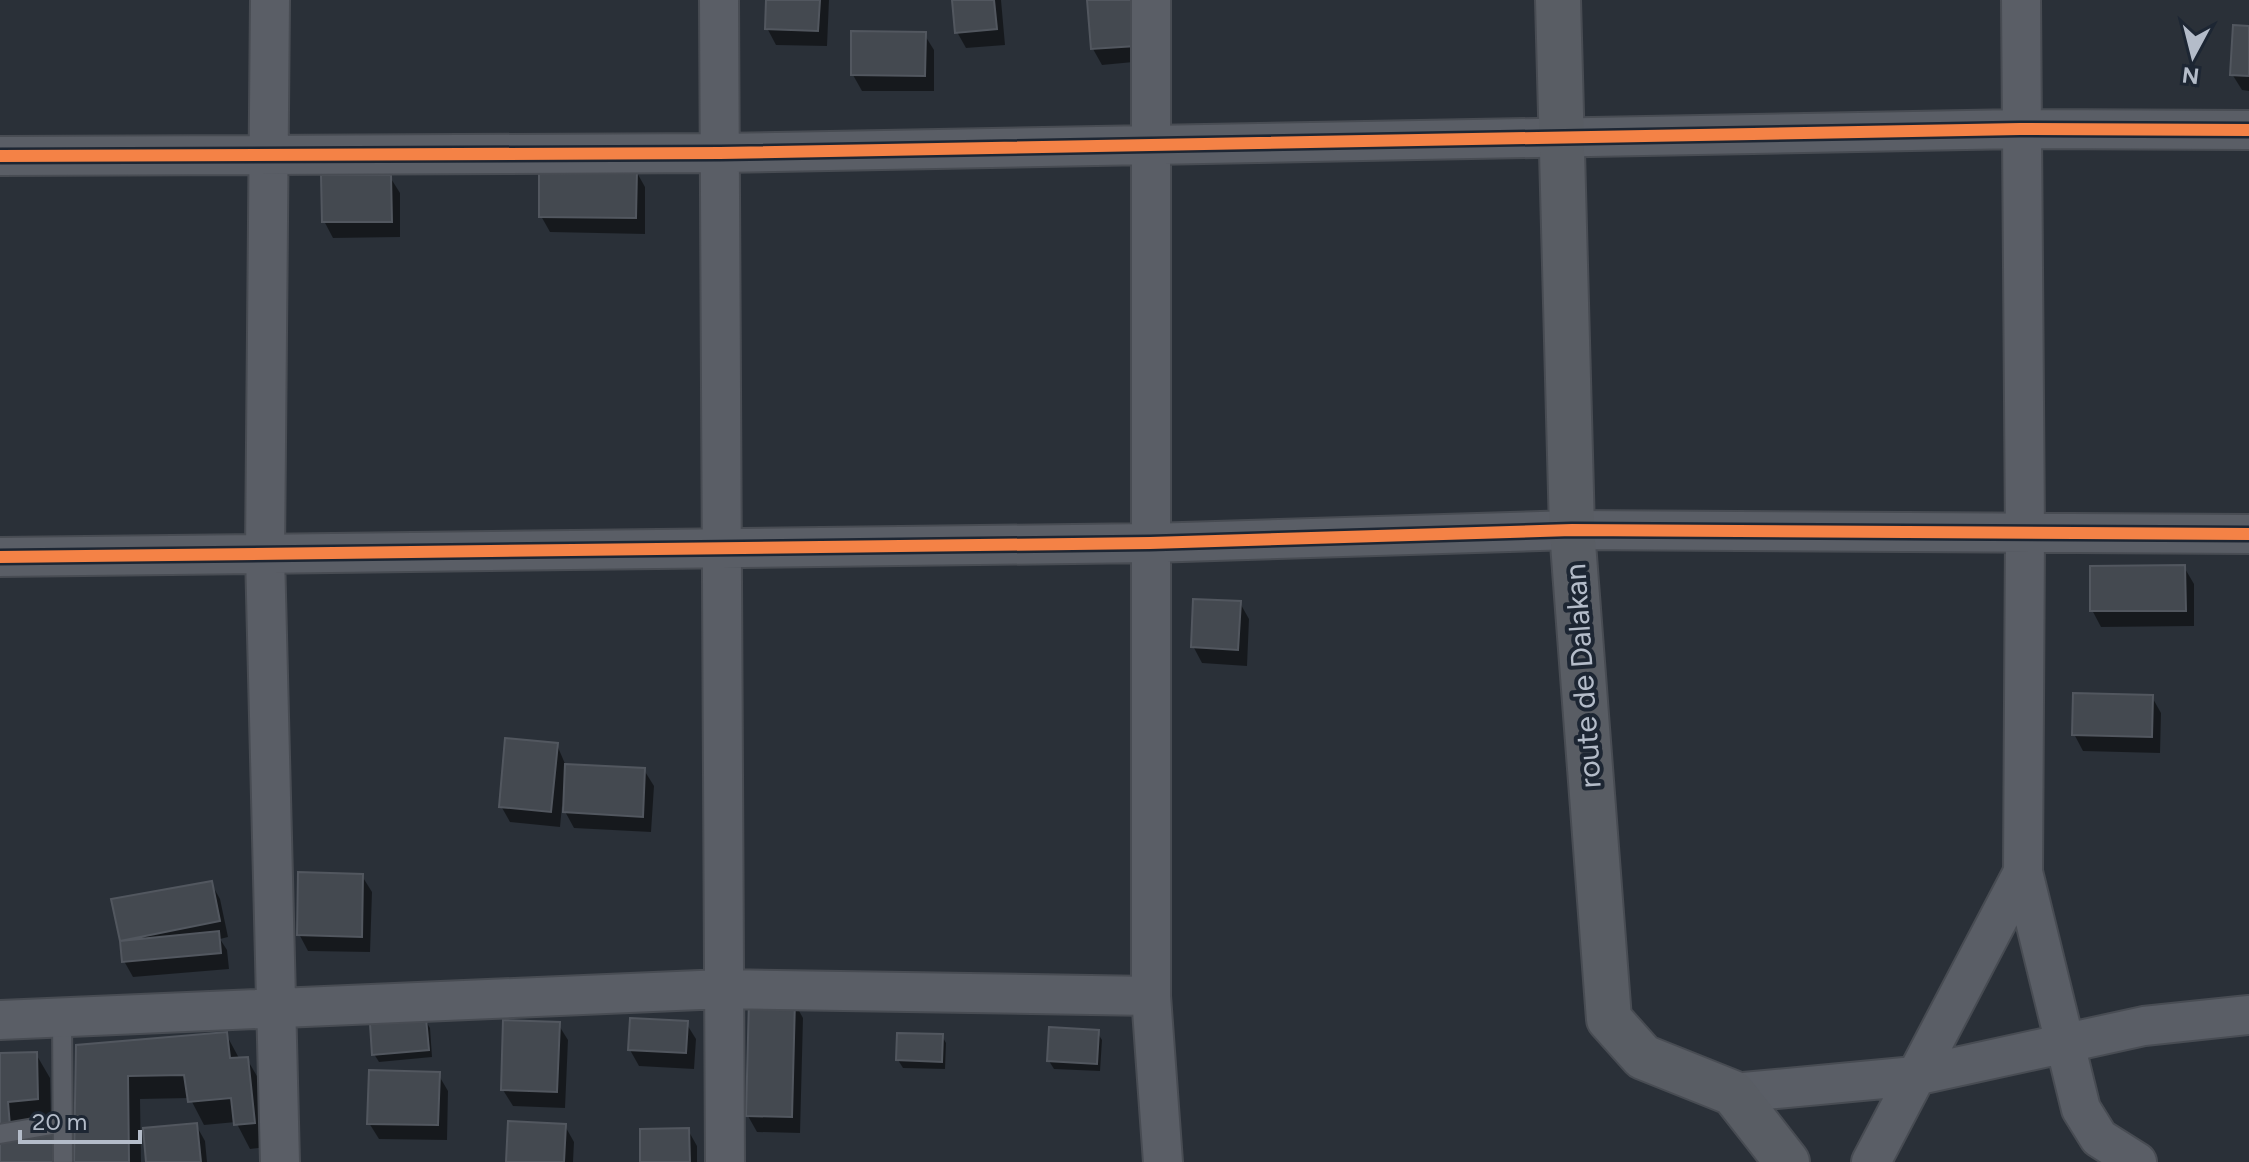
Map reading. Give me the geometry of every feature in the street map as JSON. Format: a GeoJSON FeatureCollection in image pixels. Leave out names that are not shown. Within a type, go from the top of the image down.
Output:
{"type":"FeatureCollection","features":[{"type":"Feature","properties":{"kind":"street"},"geometry":{"type":"LineString","coordinates":[[270,0],[265,554],[280,1162]]}},
{"type":"Feature","properties":{"kind":"street"},"geometry":{"type":"LineString","coordinates":[[719,0],[725,1162]]}},
{"type":"Feature","properties":{"kind":"street"},"geometry":{"type":"LineString","coordinates":[[1151,0],[1151,996],[1163,1162]]}},
{"type":"Feature","properties":{"kind":"street","name":"route de Dalakan"},"geometry":{"type":"LineString","coordinates":[[1558,0],[1559,139],[1572,530],[1609,1019],[1643,1057],[1733,1093]]}},
{"type":"Feature","properties":{"kind":"street"},"geometry":{"type":"LineString","coordinates":[[2021,0],[2025,534],[2023,872],[2081,1109],[2099,1138],[2137,1162]]}},
{"type":"Feature","properties":{"kind":"street"},"geometry":{"type":"LineString","coordinates":[[0,156],[720,153],[2020,129],[2249,130]]}},
{"type":"Feature","properties":{"kind":"street"},"geometry":{"type":"LineString","coordinates":[[0,557],[720,545],[1150,543],[1572,530],[2249,534]]}},
{"type":"Feature","properties":{"kind":"street"},"geometry":{"type":"LineString","coordinates":[[1871,1162],[2023,872]]}},
{"type":"Feature","properties":{"kind":"street"},"geometry":{"type":"LineString","coordinates":[[0,1020],[723,989],[1151,996]]}},
{"type":"Feature","properties":{"kind":"street"},"geometry":{"type":"LineString","coordinates":[[1733,1093],[1915,1076],[2144,1026],[2249,1015]]}},
{"type":"Feature","properties":{"kind":"street"},"geometry":{"type":"LineString","coordinates":[[1733,1093],[1787,1162]]}},
{"type":"Feature","properties":{"kind":"lane"},"geometry":{"type":"LineString","coordinates":[[62,1017],[63,1162]]}},
{"type":"Feature","properties":{"kind":"lane"},"geometry":{"type":"LineString","coordinates":[[0,1134],[63,1123]]}},
{"type":"Feature","properties":{"kind":"building"},"geometry":{"type":"Polygon","coordinates":[[[766,0],[820,0],[818,31],[765,29],[766,0]]]}},
{"type":"Feature","properties":{"kind":"building"},"geometry":{"type":"Polygon","coordinates":[[[952,0],[994,0],[997,29],[955,33],[952,0]]]}},
{"type":"Feature","properties":{"kind":"building"},"geometry":{"type":"Polygon","coordinates":[[[1087,0],[1132,0],[1136,46],[1091,49],[1087,0]]]}},
{"type":"Feature","properties":{"kind":"building"},"geometry":{"type":"Polygon","coordinates":[[[2233,25],[2249,26],[2249,76],[2230,75],[2233,25]]]}},
{"type":"Feature","properties":{"kind":"building"},"geometry":{"type":"Polygon","coordinates":[[[851,31],[926,32],[925,76],[851,75],[851,31]]]}},
{"type":"Feature","properties":{"kind":"building"},"geometry":{"type":"Polygon","coordinates":[[[539,168],[637,169],[636,218],[539,217],[539,168]]]}},
{"type":"Feature","properties":{"kind":"building"},"geometry":{"type":"Polygon","coordinates":[[[321,175],[391,175],[392,222],[322,222],[321,175]]]}},
{"type":"Feature","properties":{"kind":"building"},"geometry":{"type":"Polygon","coordinates":[[[2185,565],[2186,611],[2090,611],[2090,566],[2185,565]]]}},
{"type":"Feature","properties":{"kind":"building"},"geometry":{"type":"Polygon","coordinates":[[[1193,599],[1241,601],[1238,650],[1191,647],[1193,599]]]}},
{"type":"Feature","properties":{"kind":"building"},"geometry":{"type":"Polygon","coordinates":[[[2073,693],[2153,695],[2152,737],[2072,735],[2073,693]]]}},
{"type":"Feature","properties":{"kind":"building"},"geometry":{"type":"Polygon","coordinates":[[[505,738],[558,743],[551,812],[499,807],[505,738]]]}},
{"type":"Feature","properties":{"kind":"building"},"geometry":{"type":"Polygon","coordinates":[[[565,764],[645,768],[643,817],[563,812],[565,764]]]}},
{"type":"Feature","properties":{"kind":"building"},"geometry":{"type":"Polygon","coordinates":[[[298,872],[363,874],[362,937],[297,935],[298,872]]]}},
{"type":"Feature","properties":{"kind":"building"},"geometry":{"type":"Polygon","coordinates":[[[212,881],[220,921],[120,941],[111,899],[212,881]]]}},
{"type":"Feature","properties":{"kind":"building"},"geometry":{"type":"Polygon","coordinates":[[[219,931],[221,953],[122,962],[120,941],[219,931]]]}},
{"type":"Feature","properties":{"kind":"building"},"geometry":{"type":"Polygon","coordinates":[[[749,999],[795,1000],[792,1117],[746,1116],[749,999]]]}},
{"type":"Feature","properties":{"kind":"building"},"geometry":{"type":"Polygon","coordinates":[[[426,1018],[429,1050],[372,1055],[370,1024],[426,1018]]]}},
{"type":"Feature","properties":{"kind":"building"},"geometry":{"type":"Polygon","coordinates":[[[630,1018],[688,1021],[686,1053],[628,1050],[630,1018]]]}},
{"type":"Feature","properties":{"kind":"building"},"geometry":{"type":"Polygon","coordinates":[[[503,1020],[560,1022],[557,1092],[501,1090],[503,1020]]]}},
{"type":"Feature","properties":{"kind":"building"},"geometry":{"type":"Polygon","coordinates":[[[1049,1027],[1099,1030],[1097,1064],[1047,1061],[1049,1027]]]}},
{"type":"Feature","properties":{"kind":"building"},"geometry":{"type":"Polygon","coordinates":[[[227,1032],[230,1058],[248,1057],[255,1123],[234,1125],[231,1098],[188,1102],[184,1075],[128,1076],[129,1162],[74,1162],[76,1045],[227,1032]]]}},
{"type":"Feature","properties":{"kind":"building"},"geometry":{"type":"Polygon","coordinates":[[[897,1033],[943,1034],[942,1062],[896,1060],[897,1033]]]}},
{"type":"Feature","properties":{"kind":"building"},"geometry":{"type":"Polygon","coordinates":[[[37,1052],[38,1099],[8,1102],[10,1126],[0,1125],[0,1053],[37,1052]]]}},
{"type":"Feature","properties":{"kind":"building"},"geometry":{"type":"Polygon","coordinates":[[[369,1070],[440,1072],[438,1125],[367,1124],[369,1070]]]}},
{"type":"Feature","properties":{"kind":"building"},"geometry":{"type":"Polygon","coordinates":[[[508,1121],[566,1124],[564,1162],[506,1162],[508,1121]]]}},
{"type":"Feature","properties":{"kind":"building"},"geometry":{"type":"Polygon","coordinates":[[[197,1123],[201,1162],[146,1162],[143,1128],[197,1123]]]}},
{"type":"Feature","properties":{"kind":"building"},"geometry":{"type":"Polygon","coordinates":[[[55,1128],[55,1162],[0,1162],[0,1141],[55,1128]]]}},
{"type":"Feature","properties":{"kind":"building"},"geometry":{"type":"Polygon","coordinates":[[[689,1128],[690,1162],[640,1162],[640,1129],[689,1128]]]}},
{"type":"Feature","properties":{"kind":"cycle path"},"geometry":{"type":"LineString","coordinates":[[0,156],[720,153],[2020,129],[2249,130]]}},
{"type":"Feature","properties":{"kind":"cycle path"},"geometry":{"type":"LineString","coordinates":[[0,557],[1150,543],[1572,530],[2249,534]]}}]}
